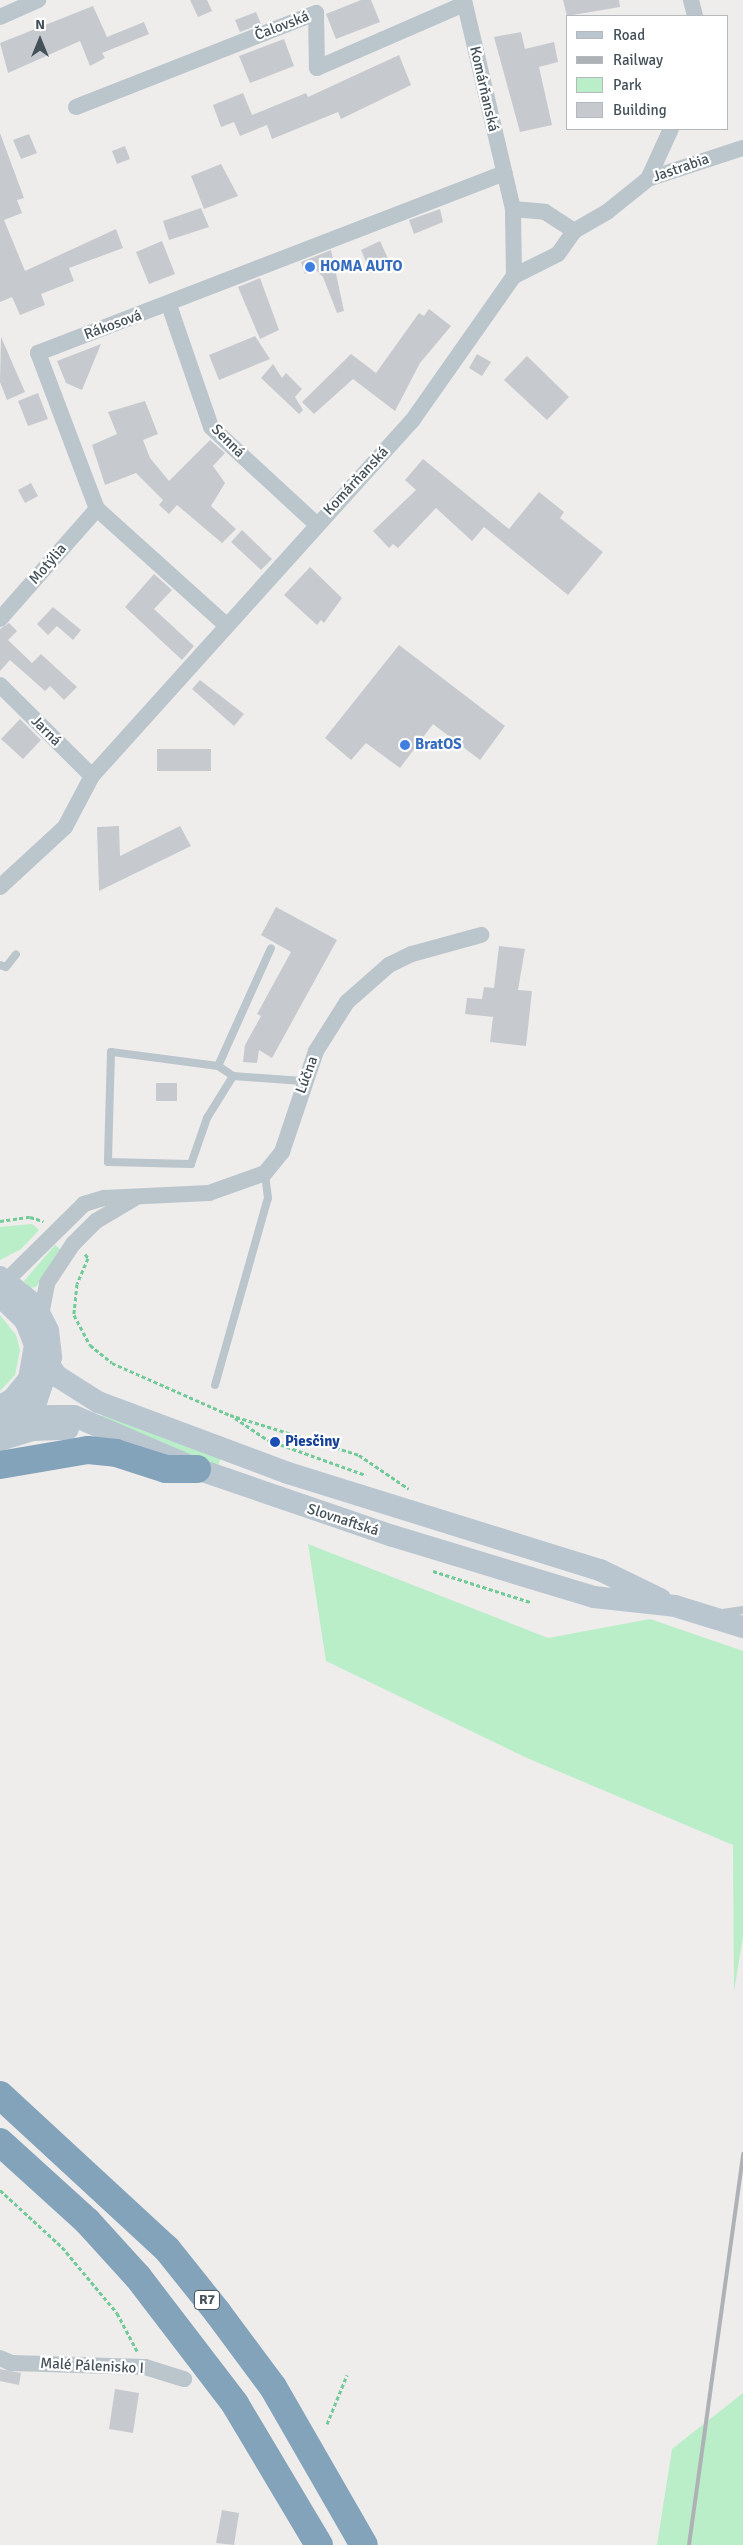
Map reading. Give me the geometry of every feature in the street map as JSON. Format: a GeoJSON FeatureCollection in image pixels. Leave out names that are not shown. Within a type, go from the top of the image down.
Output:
{"type":"FeatureCollection","features":[{"type":"Feature","properties":{"kind":"highway"},"geometry":{"type":"LineString","coordinates":[[0,1465],[88,1450],[166,1469],[197,1469]]}},
{"type":"Feature","properties":{"kind":"highway","name":"R7"},"geometry":{"type":"LineString","coordinates":[[0,2096],[167,2249],[218,2312],[273,2387],[364,2545]]}},
{"type":"Feature","properties":{"kind":"highway","name":"R7"},"geometry":{"type":"LineString","coordinates":[[0,2142],[87,2221],[138,2277],[235,2404],[319,2545]]}},
{"type":"Feature","properties":{"kind":"main road"},"geometry":{"type":"LineString","coordinates":[[1,1285],[28,1296],[41,1315],[43,1344],[29,1379],[13,1399],[6,1416]]}},
{"type":"Feature","properties":{"kind":"main road"},"geometry":{"type":"LineString","coordinates":[[1,1285],[43,1344]]}},
{"type":"Feature","properties":{"kind":"main road","name":"Slovnaftská"},"geometry":{"type":"LineString","coordinates":[[43,1344],[50,1368],[83,1395],[130,1410],[288,1473],[600,1570],[675,1606],[743,1627]]}},
{"type":"Feature","properties":{"kind":"main road","name":"Slovnaftská"},"geometry":{"type":"LineString","coordinates":[[43,1344],[72,1370],[130,1410]]}},
{"type":"Feature","properties":{"kind":"main road"},"geometry":{"type":"LineString","coordinates":[[6,1416],[37,1399],[50,1368]]}},
{"type":"Feature","properties":{"kind":"main road","name":"Slovnaftská"},"geometry":{"type":"LineString","coordinates":[[6,1416],[74,1416],[197,1469],[293,1504],[594,1598],[675,1606]]}},
{"type":"Feature","properties":{"kind":"main road"},"geometry":{"type":"LineString","coordinates":[[0,1440],[32,1430],[62,1428],[130,1440]]}},
{"type":"Feature","properties":{"kind":"street"},"geometry":{"type":"LineString","coordinates":[[0,17],[38,0]]}},
{"type":"Feature","properties":{"kind":"street"},"geometry":{"type":"LineString","coordinates":[[691,0],[696,15]]}},
{"type":"Feature","properties":{"kind":"street","name":"Čalovská"},"geometry":{"type":"LineString","coordinates":[[76,107],[316,13],[317,68],[464,2]]}},
{"type":"Feature","properties":{"kind":"street","name":"Komárňanská"},"geometry":{"type":"LineString","coordinates":[[0,887],[64,827],[92,776],[316,524],[412,421],[514,276],[513,209],[464,2]]}},
{"type":"Feature","properties":{"kind":"street"},"geometry":{"type":"LineString","coordinates":[[648,178],[671,130]]}},
{"type":"Feature","properties":{"kind":"street","name":"Jastrabia"},"geometry":{"type":"LineString","coordinates":[[514,276],[558,254],[574,231],[607,212],[648,178],[743,148]]}},
{"type":"Feature","properties":{"kind":"street","name":"Rákosová"},"geometry":{"type":"LineString","coordinates":[[226,625],[96,509],[38,353],[169,305],[504,172]]}},
{"type":"Feature","properties":{"kind":"street"},"geometry":{"type":"LineString","coordinates":[[513,209],[545,212],[574,231]]}},
{"type":"Feature","properties":{"kind":"street","name":"Senná"},"geometry":{"type":"LineString","coordinates":[[169,305],[211,427],[316,524]]}},
{"type":"Feature","properties":{"kind":"street","name":"Motýlia"},"geometry":{"type":"LineString","coordinates":[[0,619],[96,509]]}},
{"type":"Feature","properties":{"kind":"street","name":"Jarná"},"geometry":{"type":"LineString","coordinates":[[0,685],[92,776]]}},
{"type":"Feature","properties":{"kind":"street","name":"Lúčna"},"geometry":{"type":"LineString","coordinates":[[265,1173],[282,1152],[303,1081],[330,1024],[368,981],[412,954],[481,935]]}},
{"type":"Feature","properties":{"kind":"street"},"geometry":{"type":"LineString","coordinates":[[1,1285],[55,1230],[84,1204],[104,1198],[209,1193],[265,1173]]}},
{"type":"Feature","properties":{"kind":"street"},"geometry":{"type":"LineString","coordinates":[[41,1315],[47,1283],[73,1244],[96,1222],[139,1196]]}},
{"type":"Feature","properties":{"kind":"street","name":"Malé Pálenisko I"},"geometry":{"type":"LineString","coordinates":[[0,2358],[11,2363],[145,2367],[184,2379]]}},
{"type":"Feature","properties":{"kind":"lane"},"geometry":{"type":"LineString","coordinates":[[218,1066],[271,948]]}},
{"type":"Feature","properties":{"kind":"lane"},"geometry":{"type":"LineString","coordinates":[[0,965],[6,967],[16,954]]}},
{"type":"Feature","properties":{"kind":"lane"},"geometry":{"type":"LineString","coordinates":[[234,1076],[208,1118],[191,1164],[108,1162],[111,1052],[218,1066],[234,1076],[303,1081]]}},
{"type":"Feature","properties":{"kind":"lane"},"geometry":{"type":"LineString","coordinates":[[215,1385],[268,1198],[265,1173]]}},
{"type":"Feature","properties":{"kind":"lane"},"geometry":{"type":"LineString","coordinates":[[708,1616],[743,1610]]}},
{"type":"Feature","properties":{"kind":"path"},"geometry":{"type":"LineString","coordinates":[[0,1221],[36,1217],[55,1230]]}},
{"type":"Feature","properties":{"kind":"path"},"geometry":{"type":"LineString","coordinates":[[73,1244],[88,1258],[77,1284],[74,1315],[90,1345],[112,1364],[230,1416],[359,1456],[414,1492]]}},
{"type":"Feature","properties":{"kind":"path"},"geometry":{"type":"LineString","coordinates":[[0,2190],[62,2247],[118,2313],[145,2367]]}},
{"type":"Feature","properties":{"kind":"path"},"geometry":{"type":"LineString","coordinates":[[328,2424],[347,2375]]}},
{"type":"Feature","properties":{"kind":"green space"},"geometry":{"type":"Polygon","coordinates":[[[32,1224],[39,1230],[21,1249],[0,1260],[0,1227],[32,1224]]]}},
{"type":"Feature","properties":{"kind":"green space"},"geometry":{"type":"Polygon","coordinates":[[[55,1245],[60,1249],[36,1287],[30,1288],[24,1281],[55,1245]]]}},
{"type":"Feature","properties":{"kind":"green space"},"geometry":{"type":"Polygon","coordinates":[[[0,1315],[16,1335],[20,1350],[15,1375],[0,1391],[0,1315]]]}},
{"type":"Feature","properties":{"kind":"green space"},"geometry":{"type":"Polygon","coordinates":[[[104,1411],[221,1458],[218,1466],[100,1419],[104,1411]]]}},
{"type":"Feature","properties":{"kind":"green space"},"geometry":{"type":"Polygon","coordinates":[[[308,1544],[548,1638],[650,1619],[743,1651],[743,1936],[734,1992],[733,1845],[527,1758],[326,1661],[308,1544]]]}},
{"type":"Feature","properties":{"kind":"green space"},"geometry":{"type":"Polygon","coordinates":[[[743,2393],[743,2545],[657,2545],[672,2449],[743,2393]]]}},
{"type":"Feature","properties":{"kind":"building"},"geometry":{"type":"Polygon","coordinates":[[[190,0],[207,0],[212,11],[198,17],[190,0]]]}},
{"type":"Feature","properties":{"kind":"building"},"geometry":{"type":"Polygon","coordinates":[[[361,0],[371,0],[380,22],[336,39],[326,14],[361,0]]]}},
{"type":"Feature","properties":{"kind":"building"},"geometry":{"type":"Polygon","coordinates":[[[563,0],[619,0],[620,7],[567,15],[563,0]]]}},
{"type":"Feature","properties":{"kind":"building"},"geometry":{"type":"Polygon","coordinates":[[[93,6],[107,37],[144,22],[149,34],[102,53],[105,58],[90,66],[80,41],[8,73],[0,43],[93,6]]]}},
{"type":"Feature","properties":{"kind":"building"},"geometry":{"type":"Polygon","coordinates":[[[256,12],[261,24],[240,32],[235,20],[256,12]]]}},
{"type":"Feature","properties":{"kind":"building"},"geometry":{"type":"Polygon","coordinates":[[[521,32],[525,49],[554,42],[558,62],[539,67],[552,125],[520,132],[494,37],[521,32]]]}},
{"type":"Feature","properties":{"kind":"building"},"geometry":{"type":"Polygon","coordinates":[[[284,39],[294,66],[250,83],[239,56],[284,39]]]}},
{"type":"Feature","properties":{"kind":"building"},"geometry":{"type":"Polygon","coordinates":[[[399,55],[411,85],[341,119],[338,112],[272,139],[267,125],[240,136],[234,122],[221,127],[213,105],[243,93],[252,115],[306,93],[308,97],[399,55]]]}},
{"type":"Feature","properties":{"kind":"building"},"geometry":{"type":"Polygon","coordinates":[[[0,133],[24,198],[17,200],[22,213],[4,220],[25,271],[116,229],[123,248],[69,268],[74,281],[41,294],[45,305],[20,315],[12,297],[0,302],[0,133]]]}},
{"type":"Feature","properties":{"kind":"building"},"geometry":{"type":"Polygon","coordinates":[[[29,134],[37,153],[21,159],[13,140],[29,134]]]}},
{"type":"Feature","properties":{"kind":"building"},"geometry":{"type":"Polygon","coordinates":[[[125,146],[130,159],[117,164],[112,151],[125,146]]]}},
{"type":"Feature","properties":{"kind":"building"},"geometry":{"type":"Polygon","coordinates":[[[221,164],[238,196],[204,209],[191,176],[221,164]]]}},
{"type":"Feature","properties":{"kind":"building"},"geometry":{"type":"Polygon","coordinates":[[[201,208],[209,227],[169,240],[163,221],[201,208]]]}},
{"type":"Feature","properties":{"kind":"building"},"geometry":{"type":"Polygon","coordinates":[[[440,209],[443,222],[414,234],[409,220],[440,209]]]}},
{"type":"Feature","properties":{"kind":"building"},"geometry":{"type":"Polygon","coordinates":[[[162,241],[175,274],[149,284],[136,252],[162,241]]]}},
{"type":"Feature","properties":{"kind":"building"},"geometry":{"type":"Polygon","coordinates":[[[380,241],[391,265],[371,273],[361,250],[380,241]]]}},
{"type":"Feature","properties":{"kind":"building"},"geometry":{"type":"Polygon","coordinates":[[[331,250],[344,311],[337,313],[323,277],[316,270],[305,274],[301,262],[331,250]]]}},
{"type":"Feature","properties":{"kind":"building"},"geometry":{"type":"Polygon","coordinates":[[[260,278],[279,330],[260,339],[238,287],[260,278]]]}},
{"type":"Feature","properties":{"kind":"building"},"geometry":{"type":"Polygon","coordinates":[[[429,309],[451,326],[420,363],[395,411],[353,379],[314,414],[302,402],[351,354],[376,373],[419,313],[424,316],[429,309]]]}},
{"type":"Feature","properties":{"kind":"building"},"geometry":{"type":"Polygon","coordinates":[[[255,336],[270,359],[219,380],[209,355],[255,336]]]}},
{"type":"Feature","properties":{"kind":"building"},"geometry":{"type":"Polygon","coordinates":[[[1,337],[25,392],[7,400],[0,382],[1,337]]]}},
{"type":"Feature","properties":{"kind":"building"},"geometry":{"type":"Polygon","coordinates":[[[101,344],[82,390],[66,383],[57,361],[101,344]]]}},
{"type":"Feature","properties":{"kind":"building"},"geometry":{"type":"Polygon","coordinates":[[[477,354],[491,362],[482,376],[469,368],[477,354]]]}},
{"type":"Feature","properties":{"kind":"building"},"geometry":{"type":"Polygon","coordinates":[[[527,356],[569,397],[547,420],[504,380],[527,356]]]}},
{"type":"Feature","properties":{"kind":"building"},"geometry":{"type":"Polygon","coordinates":[[[273,364],[282,378],[286,373],[302,389],[295,397],[303,410],[299,414],[261,378],[273,364]]]}},
{"type":"Feature","properties":{"kind":"building"},"geometry":{"type":"Polygon","coordinates":[[[38,393],[48,419],[28,426],[18,401],[38,393]]]}},
{"type":"Feature","properties":{"kind":"building"},"geometry":{"type":"Polygon","coordinates":[[[145,401],[158,434],[143,440],[150,458],[169,481],[210,440],[225,453],[213,466],[225,483],[211,506],[236,529],[222,543],[177,505],[169,514],[159,505],[163,500],[136,473],[105,485],[92,445],[117,434],[108,412],[145,401]]]}},
{"type":"Feature","properties":{"kind":"building"},"geometry":{"type":"Polygon","coordinates":[[[423,459],[509,529],[539,492],[564,512],[560,518],[603,552],[568,595],[484,527],[472,541],[436,508],[398,548],[393,544],[389,548],[373,531],[416,490],[405,480],[423,459]]]}},
{"type":"Feature","properties":{"kind":"building"},"geometry":{"type":"Polygon","coordinates":[[[31,483],[38,496],[25,503],[18,490],[31,483]]]}},
{"type":"Feature","properties":{"kind":"building"},"geometry":{"type":"Polygon","coordinates":[[[242,530],[272,559],[261,570],[231,542],[242,530]]]}},
{"type":"Feature","properties":{"kind":"building"},"geometry":{"type":"Polygon","coordinates":[[[310,567],[342,598],[324,623],[321,620],[317,625],[284,595],[310,567]]]}},
{"type":"Feature","properties":{"kind":"building"},"geometry":{"type":"Polygon","coordinates":[[[154,574],[172,590],[154,609],[194,646],[182,660],[125,607],[154,574]]]}},
{"type":"Feature","properties":{"kind":"building"},"geometry":{"type":"Polygon","coordinates":[[[53,607],[81,630],[73,640],[57,626],[48,635],[37,624],[53,607]]]}},
{"type":"Feature","properties":{"kind":"building"},"geometry":{"type":"Polygon","coordinates":[[[9,623],[17,631],[8,640],[32,663],[41,654],[77,687],[64,700],[50,686],[45,691],[10,660],[0,671],[0,629],[9,623]]]}},
{"type":"Feature","properties":{"kind":"building"},"geometry":{"type":"Polygon","coordinates":[[[399,645],[505,726],[480,760],[433,724],[400,768],[366,743],[351,760],[325,738],[399,645]]]}},
{"type":"Feature","properties":{"kind":"building"},"geometry":{"type":"Polygon","coordinates":[[[200,680],[244,714],[234,726],[192,689],[200,680]]]}},
{"type":"Feature","properties":{"kind":"building"},"geometry":{"type":"Polygon","coordinates":[[[20,719],[41,740],[23,759],[1,739],[20,719]]]}},
{"type":"Feature","properties":{"kind":"building"},"geometry":{"type":"Polygon","coordinates":[[[157,749],[211,749],[211,771],[157,771],[157,749]]]}},
{"type":"Feature","properties":{"kind":"building"},"geometry":{"type":"Polygon","coordinates":[[[119,826],[120,856],[180,826],[191,846],[99,891],[97,827],[119,826]]]}},
{"type":"Feature","properties":{"kind":"building"},"geometry":{"type":"Polygon","coordinates":[[[276,907],[337,940],[272,1058],[259,1050],[257,1063],[243,1062],[245,1045],[261,1016],[257,1014],[291,952],[261,935],[276,907]]]}},
{"type":"Feature","properties":{"kind":"building"},"geometry":{"type":"Polygon","coordinates":[[[499,946],[525,949],[518,990],[532,991],[526,1046],[490,1042],[493,1017],[465,1014],[467,998],[482,999],[484,987],[494,988],[499,946]]]}},
{"type":"Feature","properties":{"kind":"building"},"geometry":{"type":"Polygon","coordinates":[[[156,1083],[177,1083],[177,1101],[156,1101],[156,1083]]]}},
{"type":"Feature","properties":{"kind":"building"},"geometry":{"type":"Polygon","coordinates":[[[0,2369],[21,2373],[19,2385],[0,2381],[0,2369]]]}},
{"type":"Feature","properties":{"kind":"building"},"geometry":{"type":"Polygon","coordinates":[[[115,2389],[139,2393],[133,2433],[109,2429],[115,2389]]]}},
{"type":"Feature","properties":{"kind":"building"},"geometry":{"type":"Polygon","coordinates":[[[222,2510],[239,2513],[234,2545],[216,2543],[222,2510]]]}},
{"type":"Feature","properties":{"kind":"railway"},"geometry":{"type":"LineString","coordinates":[[689,2545],[743,2154]]}},
{"type":"Feature","properties":{"kind":"place","name":"HOMA AUTO"},"geometry":{"type":"Point","coordinates":[310,267]}},
{"type":"Feature","properties":{"kind":"place","name":"BratOS"},"geometry":{"type":"Point","coordinates":[405,745]}},
{"type":"Feature","properties":{"kind":"place","name":"Piesčiny"},"geometry":{"type":"Point","coordinates":[275,1442]}}]}
